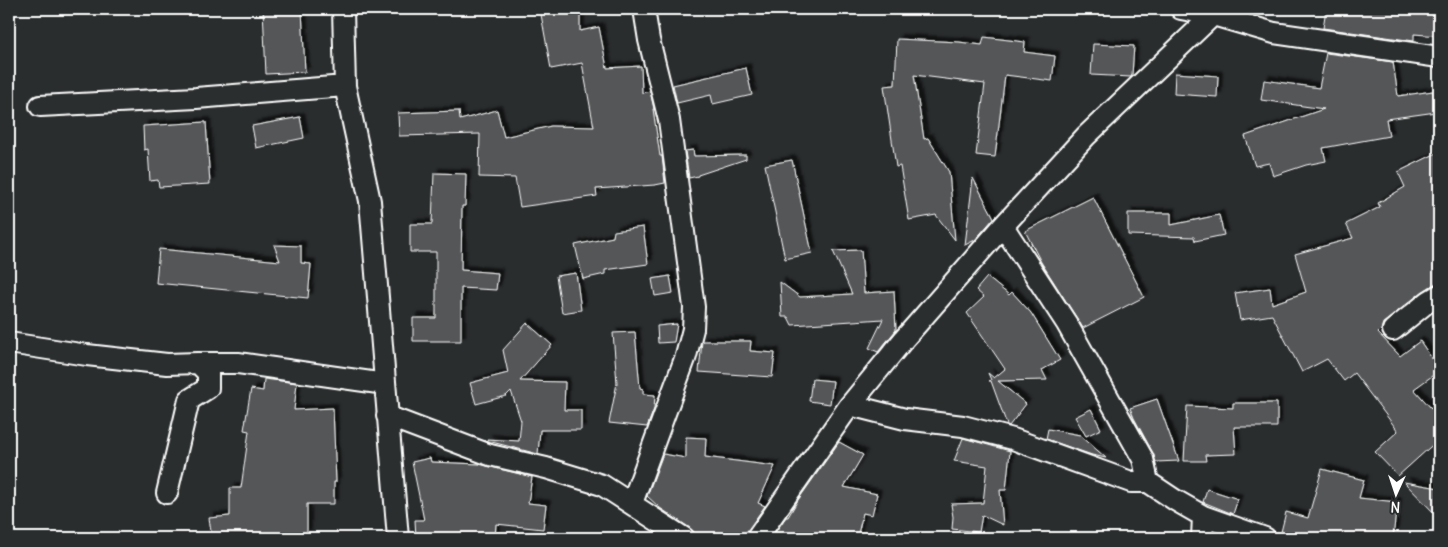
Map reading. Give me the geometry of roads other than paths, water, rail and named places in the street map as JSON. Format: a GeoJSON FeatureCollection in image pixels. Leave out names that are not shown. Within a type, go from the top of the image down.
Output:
{"type":"FeatureCollection","features":[{"type":"Feature","properties":{"kind":"street"},"geometry":{"type":"LineString","coordinates":[[343,9],[345,86],[370,202],[398,538]]}},
{"type":"Feature","properties":{"kind":"street"},"geometry":{"type":"LineString","coordinates":[[632,503],[686,356],[693,329],[694,307],[669,120],[644,9]]}},
{"type":"Feature","properties":{"kind":"street"},"geometry":{"type":"LineString","coordinates":[[1181,9],[1228,15],[1274,33],[1439,57]]}},
{"type":"Feature","properties":{"kind":"street"},"geometry":{"type":"LineString","coordinates":[[757,538],[850,405],[904,339],[1003,226],[1086,136],[1228,15]]}},
{"type":"Feature","properties":{"kind":"street"},"geometry":{"type":"LineString","coordinates":[[40,106],[196,98],[345,86]]}},
{"type":"Feature","properties":{"kind":"street"},"geometry":{"type":"LineString","coordinates":[[1003,226],[1067,324],[1143,459],[1148,482]]}},
{"type":"Feature","properties":{"kind":"street"},"geometry":{"type":"LineString","coordinates":[[1393,330],[1439,295]]}},
{"type":"Feature","properties":{"kind":"street"},"geometry":{"type":"LineString","coordinates":[[9,343],[87,355],[167,364],[198,362],[238,363],[385,384]]}},
{"type":"Feature","properties":{"kind":"street"},"geometry":{"type":"LineString","coordinates":[[166,493],[189,400],[208,388],[208,373],[198,362]]}},
{"type":"Feature","properties":{"kind":"street"},"geometry":{"type":"LineString","coordinates":[[850,405],[905,419],[963,426],[1013,439],[1131,482],[1148,482],[1203,516],[1265,538]]}},
{"type":"Feature","properties":{"kind":"street"},"geometry":{"type":"LineString","coordinates":[[387,416],[490,455],[546,468],[602,485],[684,538]]}},
{"type":"Feature","properties":{"kind":"street"},"geometry":{"type":"LineString","coordinates":[[1202,538],[1203,516]]}}]}
